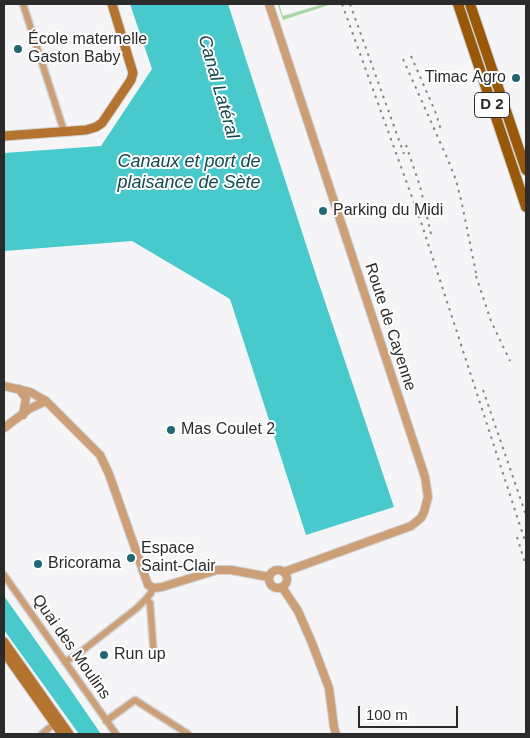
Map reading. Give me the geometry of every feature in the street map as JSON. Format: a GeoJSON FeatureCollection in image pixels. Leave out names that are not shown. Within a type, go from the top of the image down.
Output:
{"type":"FeatureCollection","features":[{"type":"Feature","properties":{"kind":"main road"},"geometry":{"type":"LineString","coordinates":[[4,136],[93,128],[100,125],[133,75],[112,4]]}},
{"type":"Feature","properties":{"kind":"main road","name":"D 2"},"geometry":{"type":"LineString","coordinates":[[458,4],[526,207]]}},
{"type":"Feature","properties":{"kind":"main road","name":"D 2"},"geometry":{"type":"LineString","coordinates":[[470,4],[526,170]]}},
{"type":"Feature","properties":{"kind":"main road"},"geometry":{"type":"LineString","coordinates":[[4,642],[69,734]]}},
{"type":"Feature","properties":{"kind":"main road"},"geometry":{"type":"LineString","coordinates":[[4,652],[62,734]]}},
{"type":"Feature","properties":{"kind":"street"},"geometry":{"type":"LineString","coordinates":[[24,4],[64,131]]}},
{"type":"Feature","properties":{"kind":"street","name":"Route de Cayenne"},"geometry":{"type":"LineString","coordinates":[[269,4],[425,477],[428,497],[421,518],[411,526],[284,572],[277,570],[270,574],[269,577]]}},
{"type":"Feature","properties":{"kind":"street"},"geometry":{"type":"LineString","coordinates":[[4,386],[30,392],[46,400],[88,442],[105,464],[143,574],[147,584],[152,587],[146,599],[78,654],[65,662]]}},
{"type":"Feature","properties":{"kind":"street"},"geometry":{"type":"LineString","coordinates":[[17,388],[26,398],[23,414]]}},
{"type":"Feature","properties":{"kind":"street"},"geometry":{"type":"LineString","coordinates":[[4,428],[46,400]]}},
{"type":"Feature","properties":{"kind":"street","name":"Route de Cayenne"},"geometry":{"type":"LineString","coordinates":[[152,587],[166,586],[217,570],[231,570],[269,577]]}},
{"type":"Feature","properties":{"kind":"street"},"geometry":{"type":"LineString","coordinates":[[284,572],[286,582],[282,587],[298,611],[329,688],[336,734]]}},
{"type":"Feature","properties":{"kind":"street","name":"Quai des Moulins"},"geometry":{"type":"LineString","coordinates":[[4,575],[116,734]]}},
{"type":"Feature","properties":{"kind":"street","name":"Route de Cayenne"},"geometry":{"type":"LineString","coordinates":[[269,577],[272,586],[282,587]]}},
{"type":"Feature","properties":{"kind":"street"},"geometry":{"type":"LineString","coordinates":[[146,599],[150,603],[154,657]]}},
{"type":"Feature","properties":{"kind":"street"},"geometry":{"type":"LineString","coordinates":[[106,721],[135,700],[188,734]]}},
{"type":"Feature","properties":{"kind":"street"},"geometry":{"type":"LineString","coordinates":[[42,734],[54,724]]}},
{"type":"Feature","properties":{"kind":"green space"},"geometry":{"type":"Polygon","coordinates":[[[279,4],[283,16],[323,4],[329,5],[283,20],[279,4]]]}},
{"type":"Feature","properties":{"kind":"water","name":"Canaux et port de plaisance de Sète"},"geometry":{"type":"Polygon","coordinates":[[[130,4],[228,4],[394,507],[306,535],[230,299],[132,241],[4,251],[4,153],[101,146],[152,69],[130,4]]]}},
{"type":"Feature","properties":{"kind":"water"},"geometry":{"type":"Polygon","coordinates":[[[4,596],[101,734],[79,734],[4,630],[4,596]]]}},
{"type":"Feature","properties":{"kind":"railway"},"geometry":{"type":"LineString","coordinates":[[342,4],[421,222],[526,544]]}},
{"type":"Feature","properties":{"kind":"railway"},"geometry":{"type":"LineString","coordinates":[[350,4],[404,154]]}},
{"type":"Feature","properties":{"kind":"railway"},"geometry":{"type":"LineString","coordinates":[[411,56],[435,111],[441,130]]}},
{"type":"Feature","properties":{"kind":"railway"},"geometry":{"type":"LineString","coordinates":[[403,59],[456,180],[476,273]]}},
{"type":"Feature","properties":{"kind":"railway"},"geometry":{"type":"LineString","coordinates":[[406,145],[420,186],[431,234]]}},
{"type":"Feature","properties":{"kind":"railway"},"geometry":{"type":"LineString","coordinates":[[476,276],[491,321],[510,361]]}},
{"type":"Feature","properties":{"kind":"railway"},"geometry":{"type":"LineString","coordinates":[[483,390],[526,515]]}},
{"type":"Feature","properties":{"kind":"railway"},"geometry":{"type":"LineString","coordinates":[[517,537],[526,566]]}},
{"type":"Feature","properties":{"kind":"place","name":"École maternelle Gaston Baby"},"geometry":{"type":"Point","coordinates":[18,49]}},
{"type":"Feature","properties":{"kind":"place","name":"Timac Agro"},"geometry":{"type":"Point","coordinates":[516,78]}},
{"type":"Feature","properties":{"kind":"place","name":"Parking du Midi"},"geometry":{"type":"Point","coordinates":[323,211]}},
{"type":"Feature","properties":{"kind":"place","name":"Mas Coulet 2"},"geometry":{"type":"Point","coordinates":[171,430]}},
{"type":"Feature","properties":{"kind":"place","name":"Espace Saint-Clair"},"geometry":{"type":"Point","coordinates":[131,558]}},
{"type":"Feature","properties":{"kind":"place","name":"Bricorama"},"geometry":{"type":"Point","coordinates":[38,564]}},
{"type":"Feature","properties":{"kind":"place","name":"Run up"},"geometry":{"type":"Point","coordinates":[104,655]}},
{"type":"Feature","properties":{"kind":"water label","name":"Canal Latéral"},"geometry":{"type":"Point","coordinates":[218,87]}}]}
